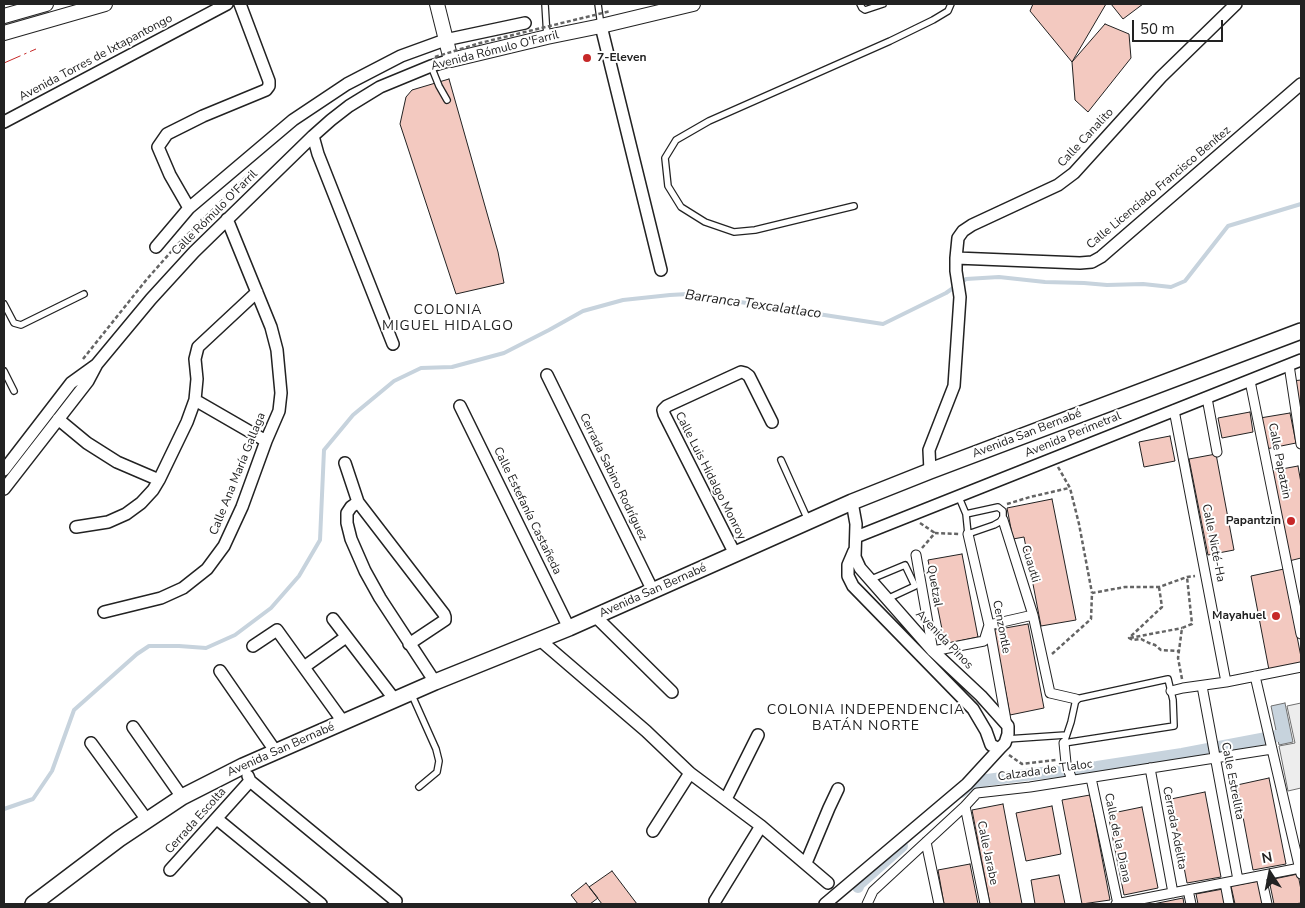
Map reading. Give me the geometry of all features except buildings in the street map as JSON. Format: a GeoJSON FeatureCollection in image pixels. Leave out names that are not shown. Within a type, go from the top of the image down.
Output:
{"type":"FeatureCollection","features":[{"type":"Feature","properties":{"kind":"main road","name":"Avenida San Bernabé"},"geometry":{"type":"LineString","coordinates":[[33,904],[104,850],[182,797],[243,766],[435,682],[569,628],[852,502],[1301,330]]}},
{"type":"Feature","properties":{"kind":"street"},"geometry":{"type":"LineString","coordinates":[[4,16],[46,4]]}},
{"type":"Feature","properties":{"kind":"street"},"geometry":{"type":"LineString","coordinates":[[4,33],[105,4]]}},
{"type":"Feature","properties":{"kind":"street","name":"Avenida Torres de Ixtapantongo"},"geometry":{"type":"LineString","coordinates":[[4,122],[227,4]]}},
{"type":"Feature","properties":{"kind":"street"},"geometry":{"type":"LineString","coordinates":[[189,208],[170,175],[158,148],[167,134],[203,116],[266,90],[269,86],[240,4]]}},
{"type":"Feature","properties":{"kind":"street"},"geometry":{"type":"LineString","coordinates":[[437,4],[451,60]]}},
{"type":"Feature","properties":{"kind":"street","name":"Avenida Rómulo O'Farril"},"geometry":{"type":"LineString","coordinates":[[313,136],[357,101],[380,87],[433,61],[451,60],[694,4]]}},
{"type":"Feature","properties":{"kind":"street","name":"Calle Canalito"},"geometry":{"type":"LineString","coordinates":[[930,471],[929,450],[954,386],[960,296],[956,258],[958,238],[962,231],[1058,185],[1074,174],[1161,77],[1236,4]]}},
{"type":"Feature","properties":{"kind":"street"},"geometry":{"type":"LineString","coordinates":[[156,247],[189,208],[293,120],[347,84],[401,56],[446,40],[525,23]]}},
{"type":"Feature","properties":{"kind":"street"},"geometry":{"type":"LineString","coordinates":[[601,26],[661,270]]}},
{"type":"Feature","properties":{"kind":"street","name":"Calle Licenciado Francisco Benítez"},"geometry":{"type":"LineString","coordinates":[[956,258],[1092,262],[1108,251],[1301,84]]}},
{"type":"Feature","properties":{"kind":"street"},"geometry":{"type":"LineString","coordinates":[[313,136],[318,154],[393,344]]}},
{"type":"Feature","properties":{"kind":"street","name":"Calle Rómulo O'Farril"},"geometry":{"type":"LineString","coordinates":[[4,489],[88,381],[98,364],[151,299],[194,252],[313,136]]}},
{"type":"Feature","properties":{"kind":"street","name":"Calle Ana María Gallaga"},"geometry":{"type":"LineString","coordinates":[[104,612],[162,598],[183,588],[207,569],[224,546],[239,514],[279,410],[281,384],[277,350],[271,328],[227,220]]}},
{"type":"Feature","properties":{"kind":"street"},"geometry":{"type":"LineString","coordinates":[[76,528],[108,522],[142,504],[159,480],[187,422],[195,400],[197,379],[195,359],[198,348],[257,292]]}},
{"type":"Feature","properties":{"kind":"street","name":"Avenida Perimetral"},"geometry":{"type":"LineString","coordinates":[[855,542],[958,496],[1301,360]]}},
{"type":"Feature","properties":{"kind":"street"},"geometry":{"type":"LineString","coordinates":[[4,470],[71,383],[98,364]]}},
{"type":"Feature","properties":{"kind":"street"},"geometry":{"type":"LineString","coordinates":[[1289,365],[1301,444]]}},
{"type":"Feature","properties":{"kind":"street","name":"Calle Luis Hidalgo Monroy"},"geometry":{"type":"LineString","coordinates":[[735,554],[663,410],[667,406],[741,372],[749,376],[772,422]]}},
{"type":"Feature","properties":{"kind":"street","name":"Cerrada Sabino Rodríguez"},"geometry":{"type":"LineString","coordinates":[[547,375],[653,591]]}},
{"type":"Feature","properties":{"kind":"street","name":"Calle Papatzin"},"geometry":{"type":"LineString","coordinates":[[1250,380],[1301,634]]}},
{"type":"Feature","properties":{"kind":"street"},"geometry":{"type":"LineString","coordinates":[[1207,398],[1217,452]]}},
{"type":"Feature","properties":{"kind":"street"},"geometry":{"type":"LineString","coordinates":[[195,400],[266,441]]}},
{"type":"Feature","properties":{"kind":"street","name":"Calle Estefanía Castañeda"},"geometry":{"type":"LineString","coordinates":[[460,406],[569,628]]}},
{"type":"Feature","properties":{"kind":"street","name":"Calle Nicté-Ha"},"geometry":{"type":"LineString","coordinates":[[1174,410],[1226,682]]}},
{"type":"Feature","properties":{"kind":"street"},"geometry":{"type":"LineString","coordinates":[[58,419],[87,443],[117,462],[159,480]]}},
{"type":"Feature","properties":{"kind":"street"},"geometry":{"type":"LineString","coordinates":[[345,463],[358,502],[444,614],[445,620],[409,644]]}},
{"type":"Feature","properties":{"kind":"street"},"geometry":{"type":"LineString","coordinates":[[358,502],[351,507],[348,513],[347,524],[351,539],[376,591],[435,682]]}},
{"type":"Feature","properties":{"kind":"street","name":"Avenida Pinos"},"geometry":{"type":"LineString","coordinates":[[852,502],[856,524],[857,563],[869,580],[933,651],[981,696],[1008,726]]}},
{"type":"Feature","properties":{"kind":"street","name":"Cuautli"},"geometry":{"type":"LineString","coordinates":[[1003,520],[1033,615],[1050,693],[1076,699]]}},
{"type":"Feature","properties":{"kind":"street","name":"Cenzontle"},"geometry":{"type":"LineString","coordinates":[[968,534],[989,625],[1008,726]]}},
{"type":"Feature","properties":{"kind":"street","name":"Avenida Pinos"},"geometry":{"type":"LineString","coordinates":[[855,542],[848,565],[848,576],[853,586],[973,709],[986,730],[991,745],[999,749]]}},
{"type":"Feature","properties":{"kind":"street","name":"Quetzal"},"geometry":{"type":"LineString","coordinates":[[916,555],[933,651]]}},
{"type":"Feature","properties":{"kind":"street"},"geometry":{"type":"LineString","coordinates":[[933,651],[984,641],[989,625],[1033,615]]}},
{"type":"Feature","properties":{"kind":"street"},"geometry":{"type":"LineString","coordinates":[[596,616],[672,692]]}},
{"type":"Feature","properties":{"kind":"street"},"geometry":{"type":"LineString","coordinates":[[332,619],[395,700]]}},
{"type":"Feature","properties":{"kind":"street"},"geometry":{"type":"LineString","coordinates":[[253,646],[277,630],[344,723]]}},
{"type":"Feature","properties":{"kind":"street"},"geometry":{"type":"LineString","coordinates":[[304,667],[346,637]]}},
{"type":"Feature","properties":{"kind":"street"},"geometry":{"type":"LineString","coordinates":[[540,640],[640,725],[690,773],[761,826],[828,883]]}},
{"type":"Feature","properties":{"kind":"street"},"geometry":{"type":"LineString","coordinates":[[1171,691],[1301,667]]}},
{"type":"Feature","properties":{"kind":"street"},"geometry":{"type":"LineString","coordinates":[[220,671],[276,752]]}},
{"type":"Feature","properties":{"kind":"street"},"geometry":{"type":"LineString","coordinates":[[1117,904],[1138,902],[1173,893],[1261,876],[1301,872],[1255,676]]}},
{"type":"Feature","properties":{"kind":"street","name":"Calle Estrellita"},"geometry":{"type":"LineString","coordinates":[[1202,686],[1238,880]]}},
{"type":"Feature","properties":{"kind":"street"},"geometry":{"type":"LineString","coordinates":[[825,904],[966,784],[1005,743],[1008,726]]}},
{"type":"Feature","properties":{"kind":"street"},"geometry":{"type":"LineString","coordinates":[[133,728],[182,797]]}},
{"type":"Feature","properties":{"kind":"street"},"geometry":{"type":"LineString","coordinates":[[726,799],[758,734]]}},
{"type":"Feature","properties":{"kind":"street"},"geometry":{"type":"LineString","coordinates":[[1065,739],[1066,761],[1072,779]]}},
{"type":"Feature","properties":{"kind":"street"},"geometry":{"type":"LineString","coordinates":[[90,743],[147,820]]}},
{"type":"Feature","properties":{"kind":"street","name":"Calzada de Tlaloc"},"geometry":{"type":"LineString","coordinates":[[867,904],[873,891],[977,793],[1091,778],[1272,749]]}},
{"type":"Feature","properties":{"kind":"street"},"geometry":{"type":"LineString","coordinates":[[243,766],[250,781],[396,901]]}},
{"type":"Feature","properties":{"kind":"street","name":"Cerrada Adelita"},"geometry":{"type":"LineString","coordinates":[[1150,768],[1173,893]]}},
{"type":"Feature","properties":{"kind":"street"},"geometry":{"type":"LineString","coordinates":[[653,830],[690,773]]}},
{"type":"Feature","properties":{"kind":"street","name":"Calle de la Diana"},"geometry":{"type":"LineString","coordinates":[[1091,778],[1117,904]]}},
{"type":"Feature","properties":{"kind":"street","name":"Cerrada Escolta"},"geometry":{"type":"LineString","coordinates":[[170,870],[250,781]]}},
{"type":"Feature","properties":{"kind":"street"},"geometry":{"type":"LineString","coordinates":[[806,863],[838,790]]}},
{"type":"Feature","properties":{"kind":"street","name":"Calle Jarabe"},"geometry":{"type":"LineString","coordinates":[[965,806],[985,904]]}},
{"type":"Feature","properties":{"kind":"street"},"geometry":{"type":"LineString","coordinates":[[217,818],[320,904]]}},
{"type":"Feature","properties":{"kind":"street"},"geometry":{"type":"LineString","coordinates":[[715,902],[761,826]]}},
{"type":"Feature","properties":{"kind":"street"},"geometry":{"type":"LineString","coordinates":[[926,842],[939,904]]}},
{"type":"Feature","properties":{"kind":"street"},"geometry":{"type":"LineString","coordinates":[[1261,876],[1267,904]]}},
{"type":"Feature","properties":{"kind":"street"},"geometry":{"type":"LineString","coordinates":[[1225,883],[1229,904]]}},
{"type":"Feature","properties":{"kind":"street"},"geometry":{"type":"LineString","coordinates":[[1188,890],[1191,904]]}},
{"type":"Feature","properties":{"kind":"lane"},"geometry":{"type":"LineString","coordinates":[[545,4],[547,37]]}},
{"type":"Feature","properties":{"kind":"lane"},"geometry":{"type":"LineString","coordinates":[[598,4],[601,26]]}},
{"type":"Feature","properties":{"kind":"lane"},"geometry":{"type":"LineString","coordinates":[[860,4],[865,10],[883,4]]}},
{"type":"Feature","properties":{"kind":"lane"},"geometry":{"type":"LineString","coordinates":[[854,206],[755,230],[734,232],[705,222],[681,207],[668,186],[665,158],[676,140],[709,121],[890,41],[948,11],[951,4]]}},
{"type":"Feature","properties":{"kind":"lane"},"geometry":{"type":"LineString","coordinates":[[433,61],[439,86],[447,100]]}},
{"type":"Feature","properties":{"kind":"lane"},"geometry":{"type":"LineString","coordinates":[[4,304],[14,323],[21,325],[84,294]]}},
{"type":"Feature","properties":{"kind":"lane"},"geometry":{"type":"LineString","coordinates":[[4,371],[14,391]]}},
{"type":"Feature","properties":{"kind":"lane"},"geometry":{"type":"LineString","coordinates":[[781,460],[809,522]]}},
{"type":"Feature","properties":{"kind":"lane"},"geometry":{"type":"LineString","coordinates":[[958,496],[966,514],[968,534],[994,526],[1003,520],[1003,511],[998,507],[966,514]]}},
{"type":"Feature","properties":{"kind":"lane"},"geometry":{"type":"LineString","coordinates":[[869,580],[905,565],[915,586],[887,599]]}},
{"type":"Feature","properties":{"kind":"lane"},"geometry":{"type":"LineString","coordinates":[[1007,739],[1065,739],[1174,726],[1173,700],[1168,679],[1076,699],[1065,739]]}},
{"type":"Feature","properties":{"kind":"lane"},"geometry":{"type":"LineString","coordinates":[[411,693],[436,749],[439,762],[437,772],[419,787]]}},
{"type":"Feature","properties":{"kind":"path"},"geometry":{"type":"LineString","coordinates":[[433,61],[480,43],[611,11]]}},
{"type":"Feature","properties":{"kind":"path"},"geometry":{"type":"LineString","coordinates":[[1043,662],[1092,619],[1092,593],[1079,524],[1070,488],[1053,458]]}},
{"type":"Feature","properties":{"kind":"path"},"geometry":{"type":"LineString","coordinates":[[998,507],[1030,497],[1070,488]]}},
{"type":"Feature","properties":{"kind":"path"},"geometry":{"type":"LineString","coordinates":[[916,555],[935,533],[968,534]]}},
{"type":"Feature","properties":{"kind":"path"},"geometry":{"type":"LineString","coordinates":[[1092,593],[1125,587],[1159,588],[1187,578],[1206,574]]}},
{"type":"Feature","properties":{"kind":"path"},"geometry":{"type":"LineString","coordinates":[[1129,638],[1182,628],[1192,624],[1187,578]]}},
{"type":"Feature","properties":{"kind":"path"},"geometry":{"type":"LineString","coordinates":[[1129,638],[1162,607],[1159,588]]}},
{"type":"Feature","properties":{"kind":"path"},"geometry":{"type":"LineString","coordinates":[[1182,628],[1178,658],[1183,688]]}},
{"type":"Feature","properties":{"kind":"path"},"geometry":{"type":"LineString","coordinates":[[1129,638],[1132,640],[1141,639],[1161,650],[1179,651]]}},
{"type":"Feature","properties":{"kind":"path"},"geometry":{"type":"LineString","coordinates":[[999,749],[1022,764],[1066,761]]}},
{"type":"Feature","properties":{"kind":"shaded area"},"geometry":{"type":"Polygon","coordinates":[[[1285,703],[1293,742],[1279,745],[1271,706],[1285,703]]]}},
{"type":"Feature","properties":{"kind":"shaded area"},"geometry":{"type":"Polygon","coordinates":[[[1301,703],[1301,788],[1288,791],[1279,746],[1295,743],[1287,706],[1301,703]]]}},
{"type":"Feature","properties":{"kind":"waterway","name":"Barranca Texcalatlaco"},"geometry":{"type":"LineString","coordinates":[[4,809],[33,799],[52,771],[74,710],[137,654],[149,646],[206,648],[235,635],[271,608],[299,576],[320,540],[324,450],[353,415],[394,381],[421,368],[452,367],[504,353],[583,311],[623,300],[688,294],[883,324],[946,293],[966,279],[999,277],[1045,282],[1107,285],[1143,284],[1171,287],[1185,281],[1228,226],[1301,204]]}},
{"type":"Feature","properties":{"kind":"waterway"},"geometry":{"type":"LineString","coordinates":[[961,792],[968,786],[987,780],[1097,767],[1182,754],[1277,736]]}},
{"type":"Feature","properties":{"kind":"waterway"},"geometry":{"type":"LineString","coordinates":[[858,887],[902,846]]}},
{"type":"Feature","properties":{"kind":"power"},"geometry":{"type":"LineString","coordinates":[[4,63],[36,49]]}},
{"type":"Feature","properties":{"kind":"place","name":"7-Eleven"},"geometry":{"type":"Point","coordinates":[587,58]}},
{"type":"Feature","properties":{"kind":"place","name":"Papantzin"},"geometry":{"type":"Point","coordinates":[1291,521]}},
{"type":"Feature","properties":{"kind":"place","name":"Mayahuel"},"geometry":{"type":"Point","coordinates":[1276,616]}},
{"type":"Feature","properties":{"kind":"district","name":"COLONIA MIGUEL HIDALGO"},"geometry":{"type":"Point","coordinates":[448,320]}},
{"type":"Feature","properties":{"kind":"district","name":"COLONIA INDEPENDENCIA BATÁN NORTE"},"geometry":{"type":"Point","coordinates":[866,720]}}]}
